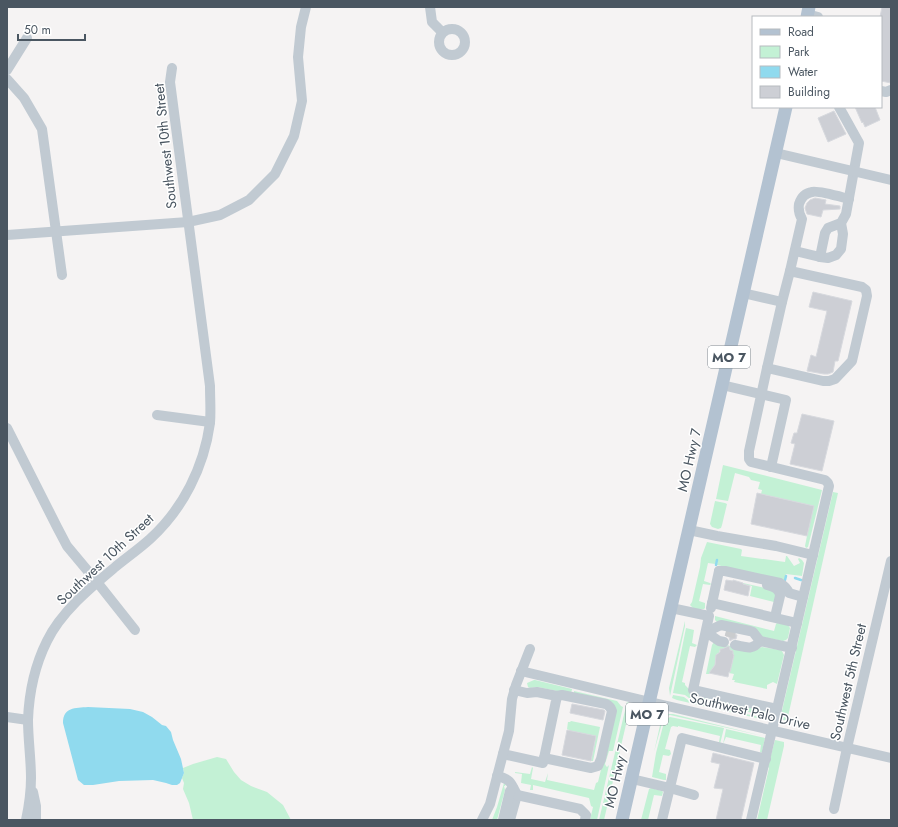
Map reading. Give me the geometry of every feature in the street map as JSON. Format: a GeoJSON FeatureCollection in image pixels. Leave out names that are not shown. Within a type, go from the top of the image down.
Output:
{"type":"FeatureCollection","features":[{"type":"Feature","properties":{"kind":"main road","name":"MO Hwy 7"},"geometry":{"type":"LineString","coordinates":[[622,820],[786,108]]}},
{"type":"Feature","properties":{"kind":"street","name":"Southwest 10th Street"},"geometry":{"type":"LineString","coordinates":[[188,222],[220,215],[249,200],[275,174],[294,136],[302,101],[298,56],[301,27],[306,7]]}},
{"type":"Feature","properties":{"kind":"street"},"geometry":{"type":"LineString","coordinates":[[430,7],[432,22],[442,32]]}},
{"type":"Feature","properties":{"kind":"street"},"geometry":{"type":"LineString","coordinates":[[7,70],[27,38]]}},
{"type":"Feature","properties":{"kind":"street","name":"Southwest 10th Street"},"geometry":{"type":"LineString","coordinates":[[36,820],[36,806],[31,778],[28,720],[33,681],[47,641],[55,627],[73,605],[97,582],[150,539],[185,497],[197,471],[210,422],[210,386],[170,82],[172,68]]}},
{"type":"Feature","properties":{"kind":"street"},"geometry":{"type":"LineString","coordinates":[[7,79],[24,98],[42,129],[62,276]]}},
{"type":"Feature","properties":{"kind":"street"},"geometry":{"type":"LineString","coordinates":[[795,251],[828,258],[836,255],[841,249],[843,234],[841,223],[846,214],[859,143],[841,108]]}},
{"type":"Feature","properties":{"kind":"street"},"geometry":{"type":"LineString","coordinates":[[776,153],[891,180]]}},
{"type":"Feature","properties":{"kind":"street"},"geometry":{"type":"LineString","coordinates":[[751,820],[829,486],[828,482],[824,480],[751,462],[749,459],[749,451],[802,219],[799,214],[800,200],[806,194],[813,191],[848,199]]}},
{"type":"Feature","properties":{"kind":"street"},"geometry":{"type":"LineString","coordinates":[[7,235],[188,222]]}},
{"type":"Feature","properties":{"kind":"street"},"geometry":{"type":"LineString","coordinates":[[820,257],[825,233],[828,228],[841,223]]}},
{"type":"Feature","properties":{"kind":"street"},"geometry":{"type":"LineString","coordinates":[[768,368],[823,381],[835,379],[852,361],[867,296],[866,290],[862,287],[790,271]]}},
{"type":"Feature","properties":{"kind":"street"},"geometry":{"type":"LineString","coordinates":[[743,293],[782,302]]}},
{"type":"Feature","properties":{"kind":"street"},"geometry":{"type":"LineString","coordinates":[[722,384],[786,400],[771,467]]}},
{"type":"Feature","properties":{"kind":"street"},"geometry":{"type":"LineString","coordinates":[[157,415],[210,422]]}},
{"type":"Feature","properties":{"kind":"street"},"geometry":{"type":"LineString","coordinates":[[7,428],[67,546],[135,630]]}},
{"type":"Feature","properties":{"kind":"street"},"geometry":{"type":"LineString","coordinates":[[689,530],[776,546],[813,555]]}},
{"type":"Feature","properties":{"kind":"street","name":"Southwest 5th Street"},"geometry":{"type":"LineString","coordinates":[[834,809],[891,562]]}},
{"type":"Feature","properties":{"kind":"street"},"geometry":{"type":"LineString","coordinates":[[719,571],[780,582],[787,588],[789,593],[804,597]]}},
{"type":"Feature","properties":{"kind":"street"},"geometry":{"type":"LineString","coordinates":[[719,571],[693,690],[778,709]]}},
{"type":"Feature","properties":{"kind":"street"},"geometry":{"type":"LineString","coordinates":[[719,571],[725,575],[771,586],[778,590],[780,596],[775,617]]}},
{"type":"Feature","properties":{"kind":"street"},"geometry":{"type":"LineString","coordinates":[[712,604],[797,623]]}},
{"type":"Feature","properties":{"kind":"street"},"geometry":{"type":"LineString","coordinates":[[671,608],[710,616]]}},
{"type":"Feature","properties":{"kind":"street"},"geometry":{"type":"LineString","coordinates":[[706,632],[721,625],[750,631],[753,632],[760,641],[792,648]]}},
{"type":"Feature","properties":{"kind":"street"},"geometry":{"type":"LineString","coordinates":[[706,632],[720,630],[725,637]]}},
{"type":"Feature","properties":{"kind":"street"},"geometry":{"type":"LineString","coordinates":[[736,639],[749,648],[756,646],[760,641]]}},
{"type":"Feature","properties":{"kind":"street"},"geometry":{"type":"LineString","coordinates":[[482,820],[490,804],[498,776],[509,731],[514,690],[530,649]]}},
{"type":"Feature","properties":{"kind":"street","name":"Southwest Palo Drive"},"geometry":{"type":"LineString","coordinates":[[521,671],[891,758]]}},
{"type":"Feature","properties":{"kind":"street"},"geometry":{"type":"LineString","coordinates":[[514,690],[527,693],[537,692],[557,696],[562,695],[606,704],[611,708],[612,711],[602,759],[598,766],[591,768],[544,758]]}},
{"type":"Feature","properties":{"kind":"street"},"geometry":{"type":"LineString","coordinates":[[503,754],[544,762],[557,696]]}},
{"type":"Feature","properties":{"kind":"street"},"geometry":{"type":"LineString","coordinates":[[7,717],[28,720]]}},
{"type":"Feature","properties":{"kind":"street"},"geometry":{"type":"LineString","coordinates":[[662,820],[682,738],[766,759]]}},
{"type":"Feature","properties":{"kind":"street"},"geometry":{"type":"LineString","coordinates":[[498,776],[507,778],[515,791],[510,820]]}},
{"type":"Feature","properties":{"kind":"street","name":"Southwest 10th Street"},"geometry":{"type":"LineString","coordinates":[[26,820],[31,778]]}},
{"type":"Feature","properties":{"kind":"street"},"geometry":{"type":"LineString","coordinates":[[632,779],[694,795]]}},
{"type":"Feature","properties":{"kind":"street"},"geometry":{"type":"LineString","coordinates":[[503,820],[510,791],[515,791],[580,809],[586,815],[585,820]]}},
{"type":"Feature","properties":{"kind":"green space"},"geometry":{"type":"Polygon","coordinates":[[[723,465],[822,490],[808,547],[806,548],[805,546],[813,506],[761,494],[762,490],[758,489],[760,482],[735,473],[728,501],[716,499],[723,465]]]}},
{"type":"Feature","properties":{"kind":"green space"},"geometry":{"type":"Polygon","coordinates":[[[833,492],[838,493],[787,721],[780,719],[833,492]]]}},
{"type":"Feature","properties":{"kind":"green space"},"geometry":{"type":"Polygon","coordinates":[[[715,501],[727,504],[721,528],[718,529],[712,527],[710,524],[715,501]]]}},
{"type":"Feature","properties":{"kind":"green space"},"geometry":{"type":"Polygon","coordinates":[[[707,542],[741,549],[741,556],[785,562],[787,556],[794,566],[800,563],[799,558],[804,563],[802,576],[786,574],[784,580],[717,565],[717,560],[715,564],[708,563],[704,581],[711,584],[703,584],[699,601],[705,603],[705,608],[694,609],[690,605],[692,602],[701,558],[707,542]]]}},
{"type":"Feature","properties":{"kind":"green space"},"geometry":{"type":"Polygon","coordinates":[[[743,583],[769,589],[777,593],[774,602],[750,596],[752,586],[743,583]]]}},
{"type":"Feature","properties":{"kind":"green space"},"geometry":{"type":"Polygon","coordinates":[[[715,616],[774,631],[777,623],[788,625],[790,628],[788,638],[783,641],[762,637],[717,622],[715,620],[715,616]]]}},
{"type":"Feature","properties":{"kind":"green space"},"geometry":{"type":"Polygon","coordinates":[[[685,621],[685,626],[670,696],[669,688],[685,621]]]}},
{"type":"Feature","properties":{"kind":"green space"},"geometry":{"type":"Polygon","coordinates":[[[686,628],[694,630],[692,643],[697,645],[695,647],[690,646],[682,682],[685,683],[685,685],[698,698],[697,700],[689,698],[685,695],[673,693],[686,628]]]}},
{"type":"Feature","properties":{"kind":"green space"},"geometry":{"type":"Polygon","coordinates":[[[714,642],[751,651],[762,647],[782,651],[784,655],[777,684],[773,682],[767,685],[767,689],[734,682],[735,680],[732,680],[734,674],[729,673],[734,655],[731,654],[731,651],[720,649],[719,654],[718,653],[716,655],[715,665],[709,674],[706,674],[712,645],[714,642]]]}},
{"type":"Feature","properties":{"kind":"green space"},"geometry":{"type":"Polygon","coordinates":[[[534,680],[572,689],[571,694],[538,687],[528,687],[527,683],[534,680]]]}},
{"type":"Feature","properties":{"kind":"green space"},"geometry":{"type":"Polygon","coordinates":[[[574,691],[617,701],[623,707],[613,751],[609,751],[605,764],[607,767],[609,765],[597,820],[590,820],[593,807],[591,806],[589,798],[533,785],[533,790],[530,790],[531,785],[521,783],[522,774],[515,773],[530,774],[532,767],[531,779],[545,782],[548,773],[547,780],[594,790],[596,783],[598,782],[615,712],[574,694],[574,691]]]}},
{"type":"Feature","properties":{"kind":"green space"},"geometry":{"type":"Polygon","coordinates":[[[673,695],[767,719],[764,720],[677,700],[672,698],[673,695]]]}},
{"type":"Feature","properties":{"kind":"green space"},"geometry":{"type":"Polygon","coordinates":[[[701,697],[768,712],[770,716],[700,701],[701,697]]]}},
{"type":"Feature","properties":{"kind":"green space"},"geometry":{"type":"Polygon","coordinates":[[[627,702],[629,703],[630,707],[604,820],[599,820],[627,702]]]}},
{"type":"Feature","properties":{"kind":"green space"},"geometry":{"type":"Polygon","coordinates":[[[669,714],[763,736],[670,715],[666,716],[663,720],[654,752],[661,721],[664,717],[669,714]]]}},
{"type":"Feature","properties":{"kind":"green space"},"geometry":{"type":"Polygon","coordinates":[[[670,717],[724,728],[720,744],[720,736],[678,726],[671,727],[665,749],[670,750],[671,754],[669,756],[663,755],[659,772],[666,774],[666,780],[664,780],[652,777],[656,753],[664,722],[670,717]]]}},
{"type":"Feature","properties":{"kind":"green space"},"geometry":{"type":"Polygon","coordinates":[[[571,721],[600,727],[593,761],[591,761],[596,736],[569,731],[567,729],[568,722],[571,721]]]}},
{"type":"Feature","properties":{"kind":"green space"},"geometry":{"type":"Polygon","coordinates":[[[726,729],[765,738],[762,752],[760,752],[761,745],[726,737],[723,744],[726,729]]]}},
{"type":"Feature","properties":{"kind":"green space"},"geometry":{"type":"Polygon","coordinates":[[[775,740],[784,742],[784,746],[767,820],[757,820],[769,768],[768,766],[775,740]]]}},
{"type":"Feature","properties":{"kind":"green space"},"geometry":{"type":"Polygon","coordinates":[[[217,757],[226,759],[241,780],[251,786],[267,792],[283,805],[291,820],[193,820],[189,803],[183,789],[183,768],[217,757]]]}},
{"type":"Feature","properties":{"kind":"green space"},"geometry":{"type":"Polygon","coordinates":[[[504,783],[506,784],[504,786],[505,790],[497,820],[492,820],[497,807],[504,783]]]}},
{"type":"Feature","properties":{"kind":"green space"},"geometry":{"type":"Polygon","coordinates":[[[651,788],[662,791],[662,796],[654,795],[648,820],[641,820],[649,789],[651,788]]]}},
{"type":"Feature","properties":{"kind":"water"},"geometry":{"type":"Polygon","coordinates":[[[88,707],[130,709],[143,712],[162,725],[166,726],[171,732],[181,759],[184,773],[180,783],[177,785],[172,785],[153,780],[119,781],[84,785],[78,780],[63,723],[67,711],[74,708],[88,707]]]}},
{"type":"Feature","properties":{"kind":"building"},"geometry":{"type":"Polygon","coordinates":[[[882,7],[891,7],[891,83],[882,81],[882,16],[880,16],[882,7]]]}},
{"type":"Feature","properties":{"kind":"building"},"geometry":{"type":"Polygon","coordinates":[[[855,108],[875,108],[880,120],[865,127],[863,122],[862,123],[855,108]]]}},
{"type":"Feature","properties":{"kind":"building"},"geometry":{"type":"Polygon","coordinates":[[[834,111],[846,134],[828,142],[818,118],[834,111]]]}},
{"type":"Feature","properties":{"kind":"building"},"geometry":{"type":"Polygon","coordinates":[[[815,198],[826,200],[825,204],[840,206],[840,209],[823,210],[821,217],[807,214],[805,208],[807,203],[815,198]]]}},
{"type":"Feature","properties":{"kind":"building"},"geometry":{"type":"Polygon","coordinates":[[[813,292],[852,301],[838,361],[835,361],[833,372],[828,374],[807,371],[811,355],[816,357],[827,311],[809,307],[813,292]]]}},
{"type":"Feature","properties":{"kind":"building"},"geometry":{"type":"Polygon","coordinates":[[[802,414],[834,421],[822,471],[790,464],[795,444],[791,443],[794,433],[797,433],[802,414]]]}},
{"type":"Feature","properties":{"kind":"building"},"geometry":{"type":"Polygon","coordinates":[[[757,493],[814,506],[807,536],[751,524],[757,493]]]}},
{"type":"Feature","properties":{"kind":"building"},"geometry":{"type":"Polygon","coordinates":[[[726,580],[733,580],[750,586],[748,596],[724,590],[726,580]]]}},
{"type":"Feature","properties":{"kind":"building"},"geometry":{"type":"Polygon","coordinates":[[[726,633],[737,635],[736,639],[730,641],[729,637],[726,636],[726,633]]]}},
{"type":"Feature","properties":{"kind":"building"},"geometry":{"type":"Polygon","coordinates":[[[729,646],[734,655],[728,677],[709,673],[715,665],[716,655],[720,652],[720,649],[729,646]]]}},
{"type":"Feature","properties":{"kind":"building"},"geometry":{"type":"Polygon","coordinates":[[[572,704],[604,710],[603,720],[570,713],[572,704]]]}},
{"type":"Feature","properties":{"kind":"building"},"geometry":{"type":"Polygon","coordinates":[[[567,730],[596,736],[591,761],[562,755],[567,730]]]}},
{"type":"Feature","properties":{"kind":"building"},"geometry":{"type":"Polygon","coordinates":[[[713,753],[754,763],[741,820],[716,820],[723,789],[714,788],[720,764],[711,762],[713,753]]]}},
{"type":"Feature","properties":{"kind":"waterway"},"geometry":{"type":"LineString","coordinates":[[716,565],[717,560]]}},
{"type":"Feature","properties":{"kind":"waterway"},"geometry":{"type":"LineString","coordinates":[[785,580],[786,576]]}},
{"type":"Feature","properties":{"kind":"waterway"},"geometry":{"type":"LineString","coordinates":[[795,578],[801,580]]}},
{"type":"Feature","properties":{"kind":"tunnel"},"geometry":{"type":"LineString","coordinates":[[726,631],[737,634]]}}]}
